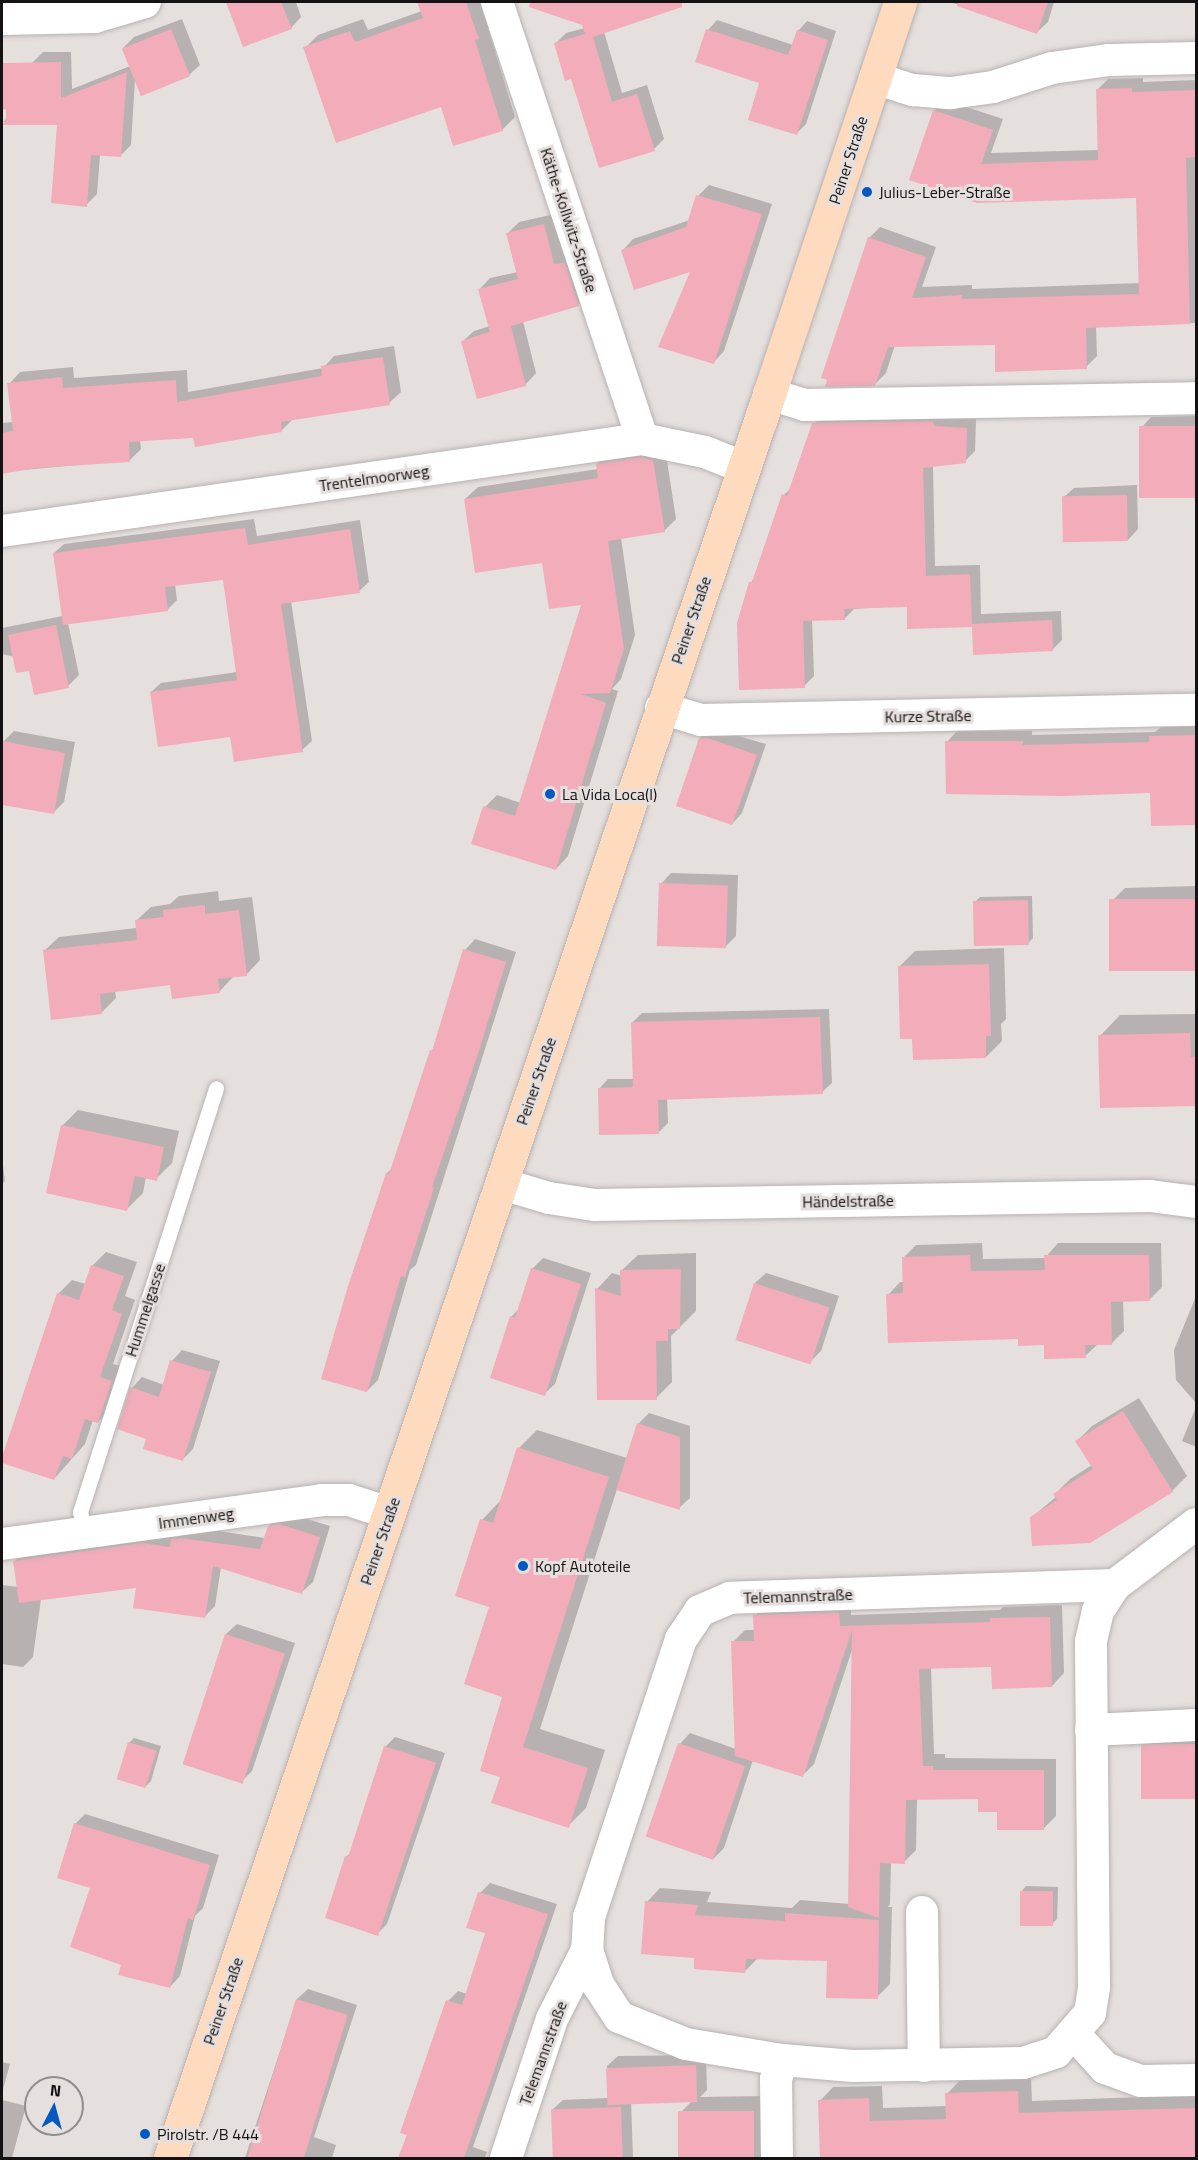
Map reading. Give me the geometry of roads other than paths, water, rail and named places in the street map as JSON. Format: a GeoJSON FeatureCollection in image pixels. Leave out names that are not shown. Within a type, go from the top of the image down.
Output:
{"type":"FeatureCollection","features":[{"type":"Feature","properties":{"kind":"main road","name":"Peiner Straße"},"geometry":{"type":"LineString","coordinates":[[170,2158],[502,1184],[661,708],[770,394],[900,2]]}},
{"type":"Feature","properties":{"kind":"street"},"geometry":{"type":"LineString","coordinates":[[2,19],[95,17],[145,2]]}},
{"type":"Feature","properties":{"kind":"street","name":"Käthe-Kollwitz-Straße"},"geometry":{"type":"LineString","coordinates":[[497,2],[642,439]]}},
{"type":"Feature","properties":{"kind":"street"},"geometry":{"type":"LineString","coordinates":[[875,78],[913,90],[951,93],[993,87],[1052,68],[1109,60],[1197,58]]}},
{"type":"Feature","properties":{"kind":"street"},"geometry":{"type":"LineString","coordinates":[[770,394],[804,405],[1197,398]]}},
{"type":"Feature","properties":{"kind":"street","name":"Trentelmoorweg"},"geometry":{"type":"LineString","coordinates":[[2,531],[642,439],[705,452],[743,467]]}},
{"type":"Feature","properties":{"kind":"street","name":"Kurze Straße"},"geometry":{"type":"LineString","coordinates":[[661,708],[701,720],[1197,710]]}},
{"type":"Feature","properties":{"kind":"street","name":"Händelstraße"},"geometry":{"type":"LineString","coordinates":[[502,1184],[549,1198],[595,1205],[1150,1196],[1197,1202]]}},
{"type":"Feature","properties":{"kind":"street","name":"Immenweg"},"geometry":{"type":"LineString","coordinates":[[2,1544],[322,1500],[350,1500],[389,1513]]}},
{"type":"Feature","properties":{"kind":"street","name":"Telemannstraße"},"geometry":{"type":"LineString","coordinates":[[586,1950],[599,1986],[619,2017],[686,2044],[782,2060],[853,2066],[1023,2063],[1056,2052],[1090,2013],[1094,1987],[1091,1641],[1098,1611],[1115,1585],[1197,1524]]}},
{"type":"Feature","properties":{"kind":"street","name":"Telemannstraße"},"geometry":{"type":"LineString","coordinates":[[506,2158],[552,2019],[586,1950],[589,1917],[681,1639],[700,1611],[730,1598],[1115,1585]]}},
{"type":"Feature","properties":{"kind":"street"},"geometry":{"type":"LineString","coordinates":[[1091,1730],[1197,1725]]}},
{"type":"Feature","properties":{"kind":"street"},"geometry":{"type":"LineString","coordinates":[[922,1912],[924,2066]]}},
{"type":"Feature","properties":{"kind":"street"},"geometry":{"type":"LineString","coordinates":[[1074,2034],[1105,2068],[1141,2081],[1197,2080]]}},
{"type":"Feature","properties":{"kind":"street"},"geometry":{"type":"LineString","coordinates":[[777,2158],[776,2079],[782,2060]]}},
{"type":"Feature","properties":{"kind":"lane","name":"Hummelgasse"},"geometry":{"type":"LineString","coordinates":[[85,1533],[80,1512],[216,1088]]}},
{"type":"Feature","properties":{"kind":"place","name":"Julius-Leber-Straße"},"geometry":{"type":"Point","coordinates":[867,192]}},
{"type":"Feature","properties":{"kind":"place","name":"La Vida Loca(l)"},"geometry":{"type":"Point","coordinates":[550,794]}},
{"type":"Feature","properties":{"kind":"place","name":"Kopf Autoteile"},"geometry":{"type":"Point","coordinates":[523,1566]}},
{"type":"Feature","properties":{"kind":"place","name":"Pirolstr. /B 444"},"geometry":{"type":"Point","coordinates":[145,2134]}}]}
